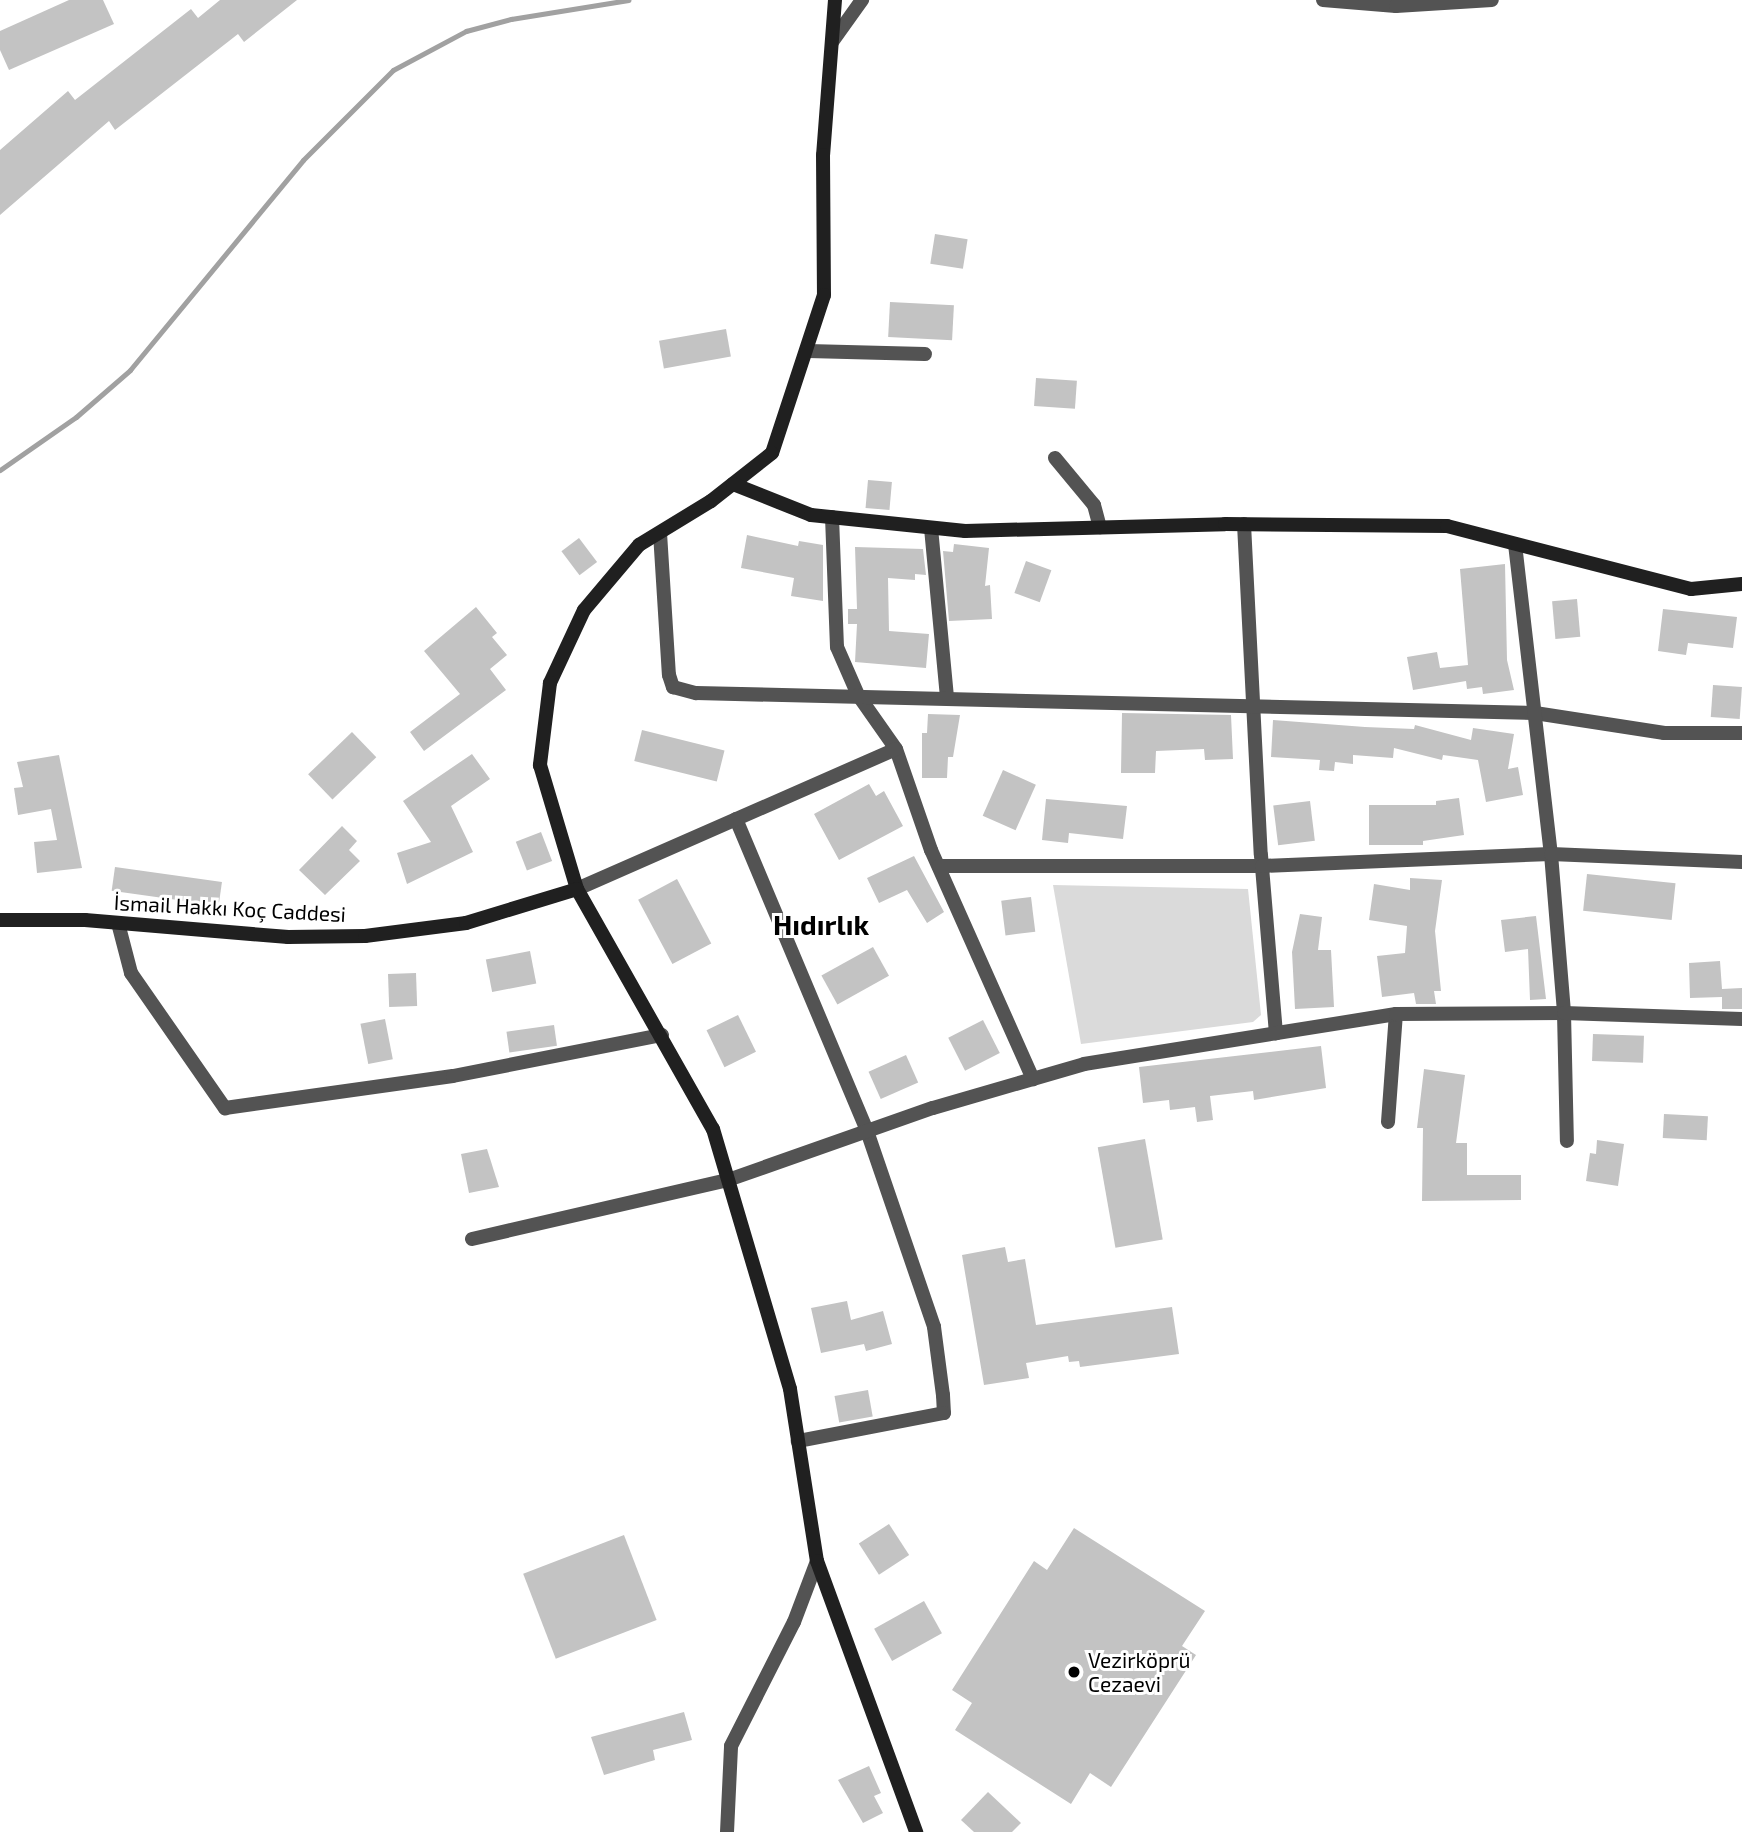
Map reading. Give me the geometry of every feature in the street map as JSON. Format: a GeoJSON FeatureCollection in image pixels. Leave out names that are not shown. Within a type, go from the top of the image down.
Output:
{"type":"FeatureCollection","features":[{"type":"Feature","properties":{"kind":"street"},"geometry":{"type":"LineString","coordinates":[[835,0],[823,155],[824,295],[772,453],[733,484],[639,545],[584,610],[550,683],[540,765],[577,889],[713,1129],[790,1389],[817,1561],[916,1832]]}},
{"type":"Feature","properties":{"kind":"street"},"geometry":{"type":"LineString","coordinates":[[832,42],[862,0]]}},
{"type":"Feature","properties":{"kind":"street"},"geometry":{"type":"LineString","coordinates":[[1323,0],[1396,6],[1492,0]]}},
{"type":"Feature","properties":{"kind":"street"},"geometry":{"type":"LineString","coordinates":[[807,351],[925,354]]}},
{"type":"Feature","properties":{"kind":"street"},"geometry":{"type":"LineString","coordinates":[[1055,458],[1094,505],[1100,527]]}},
{"type":"Feature","properties":{"kind":"street"},"geometry":{"type":"LineString","coordinates":[[733,484],[811,515],[965,531],[1244,524],[1447,526],[1691,589],[1742,584]]}},
{"type":"Feature","properties":{"kind":"street"},"geometry":{"type":"LineString","coordinates":[[832,517],[837,647],[858,695],[896,749],[939,866],[1033,1079]]}},
{"type":"Feature","properties":{"kind":"street"},"geometry":{"type":"LineString","coordinates":[[1244,524],[1262,866],[1276,1034]]}},
{"type":"Feature","properties":{"kind":"street"},"geometry":{"type":"LineString","coordinates":[[931,528],[947,697]]}},
{"type":"Feature","properties":{"kind":"street"},"geometry":{"type":"LineString","coordinates":[[660,533],[673,687],[696,693],[1535,713],[1664,733],[1742,733]]}},
{"type":"Feature","properties":{"kind":"street"},"geometry":{"type":"LineString","coordinates":[[1515,544],[1551,854],[1564,1013],[1567,1141]]}},
{"type":"Feature","properties":{"kind":"street"},"geometry":{"type":"LineString","coordinates":[[577,889],[896,749]]}},
{"type":"Feature","properties":{"kind":"street"},"geometry":{"type":"LineString","coordinates":[[736,819],[867,1130],[934,1327],[944,1413],[798,1441]]}},
{"type":"Feature","properties":{"kind":"street"},"geometry":{"type":"LineString","coordinates":[[939,866],[1262,866],[1551,854],[1742,862]]}},
{"type":"Feature","properties":{"kind":"street","name":"İsmail Hakkı Koç Caddesi"},"geometry":{"type":"LineString","coordinates":[[0,920],[118,923],[288,937],[411,933],[513,911],[577,889]]}},
{"type":"Feature","properties":{"kind":"street"},"geometry":{"type":"LineString","coordinates":[[118,923],[131,973],[225,1108],[453,1076],[662,1035]]}},
{"type":"Feature","properties":{"kind":"street"},"geometry":{"type":"LineString","coordinates":[[472,1239],[728,1180],[867,1130],[1084,1064],[1396,1014],[1564,1013],[1742,1019]]}},
{"type":"Feature","properties":{"kind":"street"},"geometry":{"type":"LineString","coordinates":[[1388,1122],[1396,1014]]}},
{"type":"Feature","properties":{"kind":"street"},"geometry":{"type":"LineString","coordinates":[[727,1832],[731,1746],[794,1622],[817,1561]]}},
{"type":"Feature","properties":{"kind":"shaded area"},"geometry":{"type":"Polygon","coordinates":[[[1053,885],[1248,889],[1261,1015],[1253,1022],[1081,1044],[1053,885]]]}},
{"type":"Feature","properties":{"kind":"building"},"geometry":{"type":"Polygon","coordinates":[[[69,0],[103,0],[114,24],[9,70],[0,50],[0,31],[69,0]]]}},
{"type":"Feature","properties":{"kind":"building"},"geometry":{"type":"Polygon","coordinates":[[[220,0],[297,0],[244,42],[238,34],[115,130],[109,121],[0,215],[0,150],[68,91],[75,100],[191,9],[198,18],[220,0]]]}},
{"type":"Feature","properties":{"kind":"building"},"geometry":{"type":"Polygon","coordinates":[[[935,234],[968,239],[963,269],[930,264],[935,234]]]}},
{"type":"Feature","properties":{"kind":"building"},"geometry":{"type":"Polygon","coordinates":[[[890,302],[954,305],[952,340],[888,337],[890,302]]]}},
{"type":"Feature","properties":{"kind":"building"},"geometry":{"type":"Polygon","coordinates":[[[726,329],[731,357],[664,368],[659,341],[726,329]]]}},
{"type":"Feature","properties":{"kind":"building"},"geometry":{"type":"Polygon","coordinates":[[[1036,378],[1077,381],[1075,409],[1034,406],[1036,378]]]}},
{"type":"Feature","properties":{"kind":"building"},"geometry":{"type":"Polygon","coordinates":[[[868,480],[892,482],[889,510],[866,508],[868,480]]]}},
{"type":"Feature","properties":{"kind":"building"},"geometry":{"type":"Polygon","coordinates":[[[747,535],[798,546],[799,541],[823,545],[823,601],[791,596],[794,578],[741,568],[747,535]]]}},
{"type":"Feature","properties":{"kind":"building"},"geometry":{"type":"Polygon","coordinates":[[[579,538],[597,562],[579,575],[561,551],[579,538]]]}},
{"type":"Feature","properties":{"kind":"building"},"geometry":{"type":"Polygon","coordinates":[[[954,544],[989,548],[985,586],[990,585],[992,619],[949,621],[943,551],[953,552],[954,544]]]}},
{"type":"Feature","properties":{"kind":"building"},"geometry":{"type":"Polygon","coordinates":[[[855,547],[923,549],[926,575],[915,574],[915,580],[888,578],[889,631],[929,634],[926,668],[855,662],[857,624],[848,624],[848,609],[857,609],[855,547]]]}},
{"type":"Feature","properties":{"kind":"building"},"geometry":{"type":"Polygon","coordinates":[[[1026,561],[1051,570],[1040,602],[1014,593],[1026,561]]]}},
{"type":"Feature","properties":{"kind":"building"},"geometry":{"type":"Polygon","coordinates":[[[1505,564],[1507,660],[1514,690],[1483,694],[1482,687],[1467,689],[1466,681],[1413,690],[1407,657],[1437,652],[1440,668],[1468,665],[1460,569],[1505,564]]]}},
{"type":"Feature","properties":{"kind":"building"},"geometry":{"type":"Polygon","coordinates":[[[1577,599],[1580,637],[1555,639],[1552,601],[1577,599]]]}},
{"type":"Feature","properties":{"kind":"building"},"geometry":{"type":"Polygon","coordinates":[[[476,607],[497,633],[492,637],[507,655],[490,669],[506,690],[424,751],[410,732],[460,694],[424,651],[476,607]]]}},
{"type":"Feature","properties":{"kind":"building"},"geometry":{"type":"Polygon","coordinates":[[[1663,609],[1737,617],[1733,648],[1688,643],[1686,655],[1658,651],[1663,609]]]}},
{"type":"Feature","properties":{"kind":"building"},"geometry":{"type":"Polygon","coordinates":[[[1713,685],[1742,687],[1740,719],[1711,717],[1713,685]]]}},
{"type":"Feature","properties":{"kind":"building"},"geometry":{"type":"Polygon","coordinates":[[[1122,713],[1231,715],[1233,759],[1205,760],[1204,749],[1156,751],[1155,773],[1121,773],[1122,713]]]}},
{"type":"Feature","properties":{"kind":"building"},"geometry":{"type":"Polygon","coordinates":[[[928,714],[960,715],[953,757],[948,757],[947,778],[922,778],[922,733],[927,733],[928,714]]]}},
{"type":"Feature","properties":{"kind":"building"},"geometry":{"type":"Polygon","coordinates":[[[1273,720],[1414,729],[1415,725],[1471,740],[1473,728],[1514,734],[1508,769],[1518,767],[1523,795],[1486,802],[1478,760],[1443,755],[1442,760],[1394,748],[1393,758],[1353,755],[1353,764],[1335,762],[1334,771],[1319,770],[1320,760],[1271,757],[1273,720]]]}},
{"type":"Feature","properties":{"kind":"building"},"geometry":{"type":"Polygon","coordinates":[[[642,730],[724,751],[717,782],[634,761],[642,730]]]}},
{"type":"Feature","properties":{"kind":"building"},"geometry":{"type":"Polygon","coordinates":[[[352,732],[376,757],[332,800],[308,774],[352,732]]]}},
{"type":"Feature","properties":{"kind":"building"},"geometry":{"type":"Polygon","coordinates":[[[472,754],[490,779],[451,806],[473,852],[407,884],[397,853],[431,842],[403,801],[472,754]]]}},
{"type":"Feature","properties":{"kind":"building"},"geometry":{"type":"Polygon","coordinates":[[[59,755],[82,868],[37,873],[34,842],[57,840],[51,809],[18,815],[14,788],[23,787],[17,762],[59,755]]]}},
{"type":"Feature","properties":{"kind":"building"},"geometry":{"type":"Polygon","coordinates":[[[1003,770],[1036,785],[1016,830],[983,816],[1003,770]]]}},
{"type":"Feature","properties":{"kind":"building"},"geometry":{"type":"Polygon","coordinates":[[[869,784],[876,796],[884,791],[903,826],[839,860],[814,814],[869,784]]]}},
{"type":"Feature","properties":{"kind":"building"},"geometry":{"type":"Polygon","coordinates":[[[1459,798],[1464,835],[1423,841],[1423,845],[1369,845],[1369,805],[1436,805],[1436,801],[1459,798]]]}},
{"type":"Feature","properties":{"kind":"building"},"geometry":{"type":"Polygon","coordinates":[[[1046,799],[1127,806],[1123,839],[1069,833],[1068,843],[1042,840],[1046,799]]]}},
{"type":"Feature","properties":{"kind":"building"},"geometry":{"type":"Polygon","coordinates":[[[1310,801],[1315,841],[1278,845],[1273,806],[1310,801]]]}},
{"type":"Feature","properties":{"kind":"building"},"geometry":{"type":"Polygon","coordinates":[[[342,826],[357,841],[349,850],[360,861],[325,895],[299,870],[342,826]]]}},
{"type":"Feature","properties":{"kind":"building"},"geometry":{"type":"Polygon","coordinates":[[[541,832],[552,861],[527,871],[516,842],[541,832]]]}},
{"type":"Feature","properties":{"kind":"building"},"geometry":{"type":"Polygon","coordinates":[[[914,856],[944,912],[927,923],[907,890],[879,903],[867,878],[914,856]]]}},
{"type":"Feature","properties":{"kind":"building"},"geometry":{"type":"Polygon","coordinates":[[[115,867],[222,882],[219,906],[112,891],[115,867]]]}},
{"type":"Feature","properties":{"kind":"building"},"geometry":{"type":"Polygon","coordinates":[[[1587,874],[1676,883],[1672,920],[1583,911],[1587,874]]]}},
{"type":"Feature","properties":{"kind":"building"},"geometry":{"type":"Polygon","coordinates":[[[1410,878],[1442,880],[1435,931],[1441,991],[1434,991],[1436,1004],[1416,1004],[1414,993],[1382,997],[1377,956],[1405,953],[1407,926],[1369,920],[1374,884],[1410,890],[1410,878]]]}},
{"type":"Feature","properties":{"kind":"building"},"geometry":{"type":"Polygon","coordinates":[[[677,879],[711,943],[672,964],[638,900],[677,879]]]}},
{"type":"Feature","properties":{"kind":"building"},"geometry":{"type":"Polygon","coordinates":[[[1031,897],[1035,932],[1005,935],[1001,901],[1031,897]]]}},
{"type":"Feature","properties":{"kind":"building"},"geometry":{"type":"Polygon","coordinates":[[[1300,914],[1322,917],[1318,950],[1331,950],[1334,1007],[1295,1009],[1292,952],[1300,914]]]}},
{"type":"Feature","properties":{"kind":"building"},"geometry":{"type":"Polygon","coordinates":[[[1536,916],[1546,999],[1530,1000],[1528,949],[1505,952],[1501,920],[1536,916]]]}},
{"type":"Feature","properties":{"kind":"building"},"geometry":{"type":"Polygon","coordinates":[[[873,947],[889,976],[837,1004],[821,976],[873,947]]]}},
{"type":"Feature","properties":{"kind":"building"},"geometry":{"type":"Polygon","coordinates":[[[530,951],[536,983],[492,992],[486,960],[530,951]]]}},
{"type":"Feature","properties":{"kind":"building"},"geometry":{"type":"Polygon","coordinates":[[[1720,961],[1722,989],[1742,988],[1742,1009],[1722,1009],[1722,997],[1690,998],[1689,963],[1720,961]]]}},
{"type":"Feature","properties":{"kind":"building"},"geometry":{"type":"Polygon","coordinates":[[[416,973],[417,1006],[389,1007],[388,974],[416,973]]]}},
{"type":"Feature","properties":{"kind":"building"},"geometry":{"type":"Polygon","coordinates":[[[738,1015],[756,1052],[725,1067],[707,1030],[738,1015]]]}},
{"type":"Feature","properties":{"kind":"building"},"geometry":{"type":"Polygon","coordinates":[[[385,1019],[393,1059],[368,1064],[360,1024],[385,1019]]]}},
{"type":"Feature","properties":{"kind":"building"},"geometry":{"type":"Polygon","coordinates":[[[983,1020],[1000,1053],[965,1071],[948,1038],[983,1020]]]}},
{"type":"Feature","properties":{"kind":"building"},"geometry":{"type":"Polygon","coordinates":[[[554,1025],[557,1046],[509,1052],[506,1032],[554,1025]]]}},
{"type":"Feature","properties":{"kind":"building"},"geometry":{"type":"Polygon","coordinates":[[[1593,1034],[1644,1036],[1643,1063],[1592,1061],[1593,1034]]]}},
{"type":"Feature","properties":{"kind":"building"},"geometry":{"type":"Polygon","coordinates":[[[1321,1046],[1326,1088],[1254,1100],[1253,1091],[1210,1096],[1213,1120],[1197,1122],[1195,1107],[1170,1110],[1169,1100],[1143,1103],[1139,1067],[1321,1046]]]}},
{"type":"Feature","properties":{"kind":"building"},"geometry":{"type":"Polygon","coordinates":[[[906,1055],[918,1082],[881,1099],[869,1072],[906,1055]]]}},
{"type":"Feature","properties":{"kind":"building"},"geometry":{"type":"Polygon","coordinates":[[[1424,1069],[1465,1075],[1456,1143],[1467,1143],[1467,1175],[1521,1175],[1521,1200],[1422,1201],[1423,1128],[1417,1128],[1424,1069]]]}},
{"type":"Feature","properties":{"kind":"building"},"geometry":{"type":"Polygon","coordinates":[[[1664,1114],[1708,1116],[1707,1140],[1663,1138],[1664,1114]]]}},
{"type":"Feature","properties":{"kind":"building"},"geometry":{"type":"Polygon","coordinates":[[[1145,1139],[1163,1239],[1115,1248],[1098,1147],[1145,1139]]]}},
{"type":"Feature","properties":{"kind":"building"},"geometry":{"type":"Polygon","coordinates":[[[1597,1140],[1624,1144],[1618,1186],[1586,1181],[1590,1153],[1596,1154],[1597,1140]]]}},
{"type":"Feature","properties":{"kind":"building"},"geometry":{"type":"Polygon","coordinates":[[[487,1149],[499,1187],[469,1193],[461,1154],[487,1149]]]}},
{"type":"Feature","properties":{"kind":"building"},"geometry":{"type":"Polygon","coordinates":[[[1005,1247],[1008,1262],[1025,1259],[1036,1325],[1172,1307],[1179,1354],[1080,1367],[1079,1361],[1069,1362],[1068,1356],[1026,1363],[1029,1378],[984,1385],[962,1255],[1005,1247]]]}},
{"type":"Feature","properties":{"kind":"building"},"geometry":{"type":"Polygon","coordinates":[[[847,1301],[851,1320],[883,1311],[892,1344],[866,1351],[864,1344],[821,1353],[811,1308],[847,1301]]]}},
{"type":"Feature","properties":{"kind":"building"},"geometry":{"type":"Polygon","coordinates":[[[868,1390],[873,1417],[839,1422],[835,1396],[868,1390]]]}},
{"type":"Feature","properties":{"kind":"building"},"geometry":{"type":"Polygon","coordinates":[[[889,1524],[909,1555],[879,1575],[859,1544],[889,1524]]]}},
{"type":"Feature","properties":{"kind":"building","name":"Vezirköprü Cezaevi"},"geometry":{"type":"Polygon","coordinates":[[[1074,1528],[1205,1611],[1182,1646],[1196,1655],[1111,1787],[1090,1773],[1071,1804],[955,1730],[972,1703],[952,1690],[1034,1561],[1047,1570],[1074,1528]]]}},
{"type":"Feature","properties":{"kind":"building"},"geometry":{"type":"Polygon","coordinates":[[[624,1535],[657,1620],[556,1659],[523,1574],[624,1535]]]}},
{"type":"Feature","properties":{"kind":"building"},"geometry":{"type":"Polygon","coordinates":[[[924,1601],[942,1633],[892,1661],[874,1629],[924,1601]]]}},
{"type":"Feature","properties":{"kind":"building"},"geometry":{"type":"Polygon","coordinates":[[[684,1712],[692,1740],[653,1750],[655,1760],[604,1775],[591,1737],[684,1712]]]}},
{"type":"Feature","properties":{"kind":"building"},"geometry":{"type":"Polygon","coordinates":[[[869,1766],[881,1793],[874,1796],[883,1813],[863,1823],[838,1780],[869,1766]]]}},
{"type":"Feature","properties":{"kind":"building"},"geometry":{"type":"Polygon","coordinates":[[[988,1792],[1021,1823],[1012,1832],[974,1832],[961,1820],[988,1792]]]}},
{"type":"Feature","properties":{"kind":"waterway"},"geometry":{"type":"LineString","coordinates":[[0,470],[76,417],[130,370],[303,160],[393,70],[466,31],[511,19],[628,0]]}},
{"type":"Feature","properties":{"kind":"place","name":"Vezirköprü Cezaevi"},"geometry":{"type":"Point","coordinates":[1074,1672]}},
{"type":"Feature","properties":{"kind":"district","name":"Hıdırlık"},"geometry":{"type":"Point","coordinates":[821,924]}}]}
